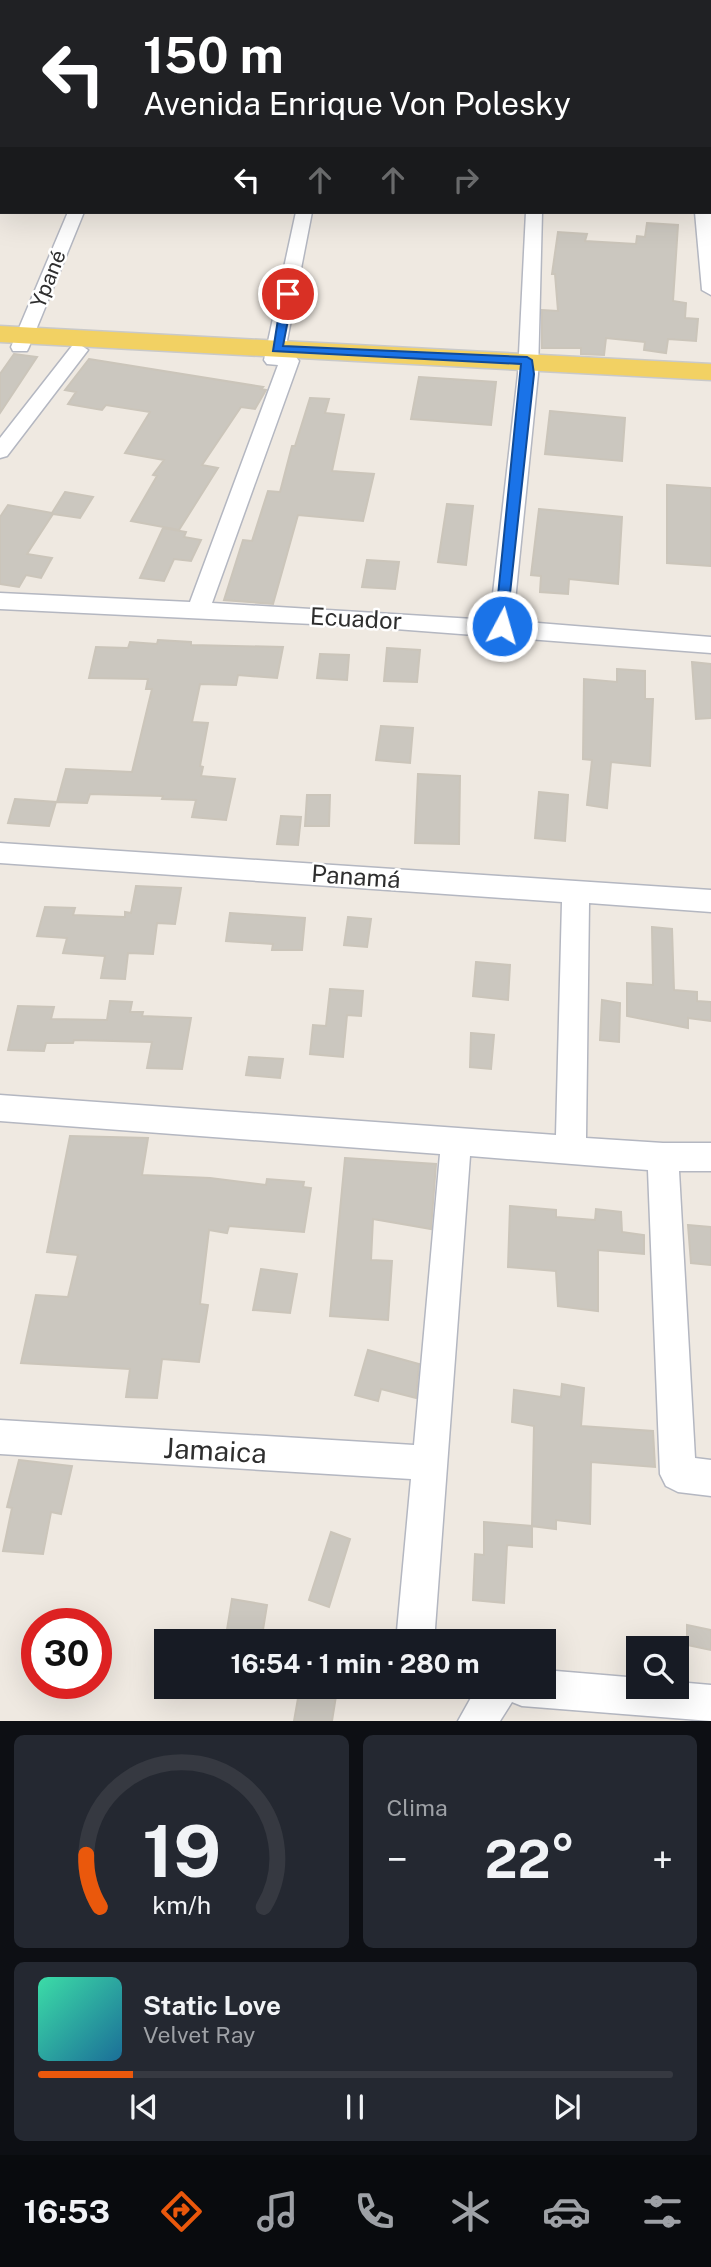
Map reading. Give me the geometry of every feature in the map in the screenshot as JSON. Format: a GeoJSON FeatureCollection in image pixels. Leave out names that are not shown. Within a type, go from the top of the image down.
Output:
{"type":"FeatureCollection","features":[{"type":"Feature","properties":{"kind":"main road"},"geometry":{"type":"LineString","coordinates":[[11,341],[79,350],[711,372]]}},
{"type":"Feature","properties":{"kind":"main road"},"geometry":{"type":"LineString","coordinates":[[11,341],[280,357]]}},
{"type":"Feature","properties":{"kind":"main road"},"geometry":{"type":"LineString","coordinates":[[527,367],[711,383]]}},
{"type":"Feature","properties":{"kind":"street","name":"Ypané"},"geometry":{"type":"LineString","coordinates":[[11,341],[75,214]]}},
{"type":"Feature","properties":{"kind":"street"},"geometry":{"type":"LineString","coordinates":[[199,609],[280,357],[304,214]]}},
{"type":"Feature","properties":{"kind":"street"},"geometry":{"type":"LineString","coordinates":[[502,626],[527,367],[534,214]]}},
{"type":"Feature","properties":{"kind":"street"},"geometry":{"type":"LineString","coordinates":[[703,214],[711,290]]}},
{"type":"Feature","properties":{"kind":"street"},"geometry":{"type":"LineString","coordinates":[[0,452],[79,350]]}},
{"type":"Feature","properties":{"kind":"street","name":"Ecuador"},"geometry":{"type":"LineString","coordinates":[[0,601],[502,626],[711,645]]}},
{"type":"Feature","properties":{"kind":"street","name":"Panamá"},"geometry":{"type":"LineString","coordinates":[[0,853],[711,901]]}},
{"type":"Feature","properties":{"kind":"street"},"geometry":{"type":"LineString","coordinates":[[571,1149],[576,891]]}},
{"type":"Feature","properties":{"kind":"street"},"geometry":{"type":"LineString","coordinates":[[0,1108],[663,1157],[711,1157]]}},
{"type":"Feature","properties":{"kind":"street"},"geometry":{"type":"LineString","coordinates":[[416,1629],[456,1141]]}},
{"type":"Feature","properties":{"kind":"street"},"geometry":{"type":"LineString","coordinates":[[663,1157],[678,1474],[711,1478]]}},
{"type":"Feature","properties":{"kind":"street","name":"Jamaica"},"geometry":{"type":"LineString","coordinates":[[0,1437],[430,1462]]}},
{"type":"Feature","properties":{"kind":"street"},"geometry":{"type":"LineString","coordinates":[[556,1690],[711,1703]]}},
{"type":"Feature","properties":{"kind":"street"},"geometry":{"type":"LineString","coordinates":[[477,1721],[492,1699]]}},
{"type":"Feature","properties":{"kind":"building"},"geometry":{"type":"Polygon","coordinates":[[[647,223],[678,225],[673,301],[686,303],[685,318],[698,319],[696,341],[668,339],[666,353],[644,350],[645,342],[606,338],[604,355],[581,354],[581,348],[542,348],[542,310],[558,311],[555,274],[552,274],[558,232],[587,234],[585,241],[636,244],[637,236],[645,237],[647,223]]]}},
{"type":"Feature","properties":{"kind":"building"},"geometry":{"type":"Polygon","coordinates":[[[14,354],[37,357],[0,413],[0,374],[14,354]]]}},
{"type":"Feature","properties":{"kind":"building"},"geometry":{"type":"Polygon","coordinates":[[[89,359],[263,387],[261,389],[266,390],[255,409],[241,407],[202,465],[218,468],[179,530],[131,521],[157,476],[153,475],[164,460],[125,453],[150,412],[106,405],[102,410],[68,404],[76,392],[65,390],[89,359]]]}},
{"type":"Feature","properties":{"kind":"building"},"geometry":{"type":"Polygon","coordinates":[[[419,377],[496,382],[491,425],[411,419],[419,377]]]}},
{"type":"Feature","properties":{"kind":"building"},"geometry":{"type":"Polygon","coordinates":[[[310,398],[329,399],[325,413],[344,415],[332,471],[374,474],[363,521],[298,515],[273,604],[224,600],[243,540],[252,541],[268,491],[280,492],[292,446],[295,446],[310,398]]]}},
{"type":"Feature","properties":{"kind":"building"},"geometry":{"type":"Polygon","coordinates":[[[550,411],[625,418],[622,461],[545,454],[550,411]]]}},
{"type":"Feature","properties":{"kind":"building"},"geometry":{"type":"Polygon","coordinates":[[[667,485],[711,488],[711,566],[667,563],[667,485]]]}},
{"type":"Feature","properties":{"kind":"building"},"geometry":{"type":"Polygon","coordinates":[[[65,492],[93,497],[80,518],[53,514],[27,554],[52,558],[41,578],[26,575],[19,587],[0,584],[0,517],[8,505],[52,513],[65,492]]]}},
{"type":"Feature","properties":{"kind":"building"},"geometry":{"type":"Polygon","coordinates":[[[447,504],[473,506],[466,565],[438,562],[447,504]]]}},
{"type":"Feature","properties":{"kind":"building"},"geometry":{"type":"Polygon","coordinates":[[[539,509],[622,517],[618,584],[569,579],[568,594],[540,592],[541,576],[531,575],[539,509]]]}},
{"type":"Feature","properties":{"kind":"building"},"geometry":{"type":"Polygon","coordinates":[[[163,528],[186,532],[184,537],[201,540],[191,561],[174,559],[164,581],[140,578],[163,528]]]}},
{"type":"Feature","properties":{"kind":"building"},"geometry":{"type":"Polygon","coordinates":[[[367,560],[399,562],[395,589],[362,587],[367,560]]]}},
{"type":"Feature","properties":{"kind":"building"},"geometry":{"type":"Polygon","coordinates":[[[158,640],[191,642],[191,645],[283,647],[277,678],[238,675],[236,685],[200,684],[192,722],[208,723],[200,766],[203,767],[201,776],[235,779],[226,820],[192,817],[196,800],[162,799],[163,796],[90,794],[87,803],[57,802],[66,769],[132,772],[152,689],[146,689],[148,679],[89,678],[96,647],[128,648],[130,642],[157,644],[158,640]]]}},
{"type":"Feature","properties":{"kind":"building"},"geometry":{"type":"Polygon","coordinates":[[[387,648],[420,650],[417,682],[384,681],[387,648]]]}},
{"type":"Feature","properties":{"kind":"building"},"geometry":{"type":"Polygon","coordinates":[[[320,654],[349,655],[347,680],[317,678],[320,654]]]}},
{"type":"Feature","properties":{"kind":"building"},"geometry":{"type":"Polygon","coordinates":[[[692,662],[711,664],[711,718],[696,719],[692,662]]]}},
{"type":"Feature","properties":{"kind":"building"},"geometry":{"type":"Polygon","coordinates":[[[617,669],[645,671],[645,699],[653,699],[650,766],[611,762],[607,808],[587,805],[592,760],[583,759],[584,679],[617,682],[617,669]]]}},
{"type":"Feature","properties":{"kind":"building"},"geometry":{"type":"Polygon","coordinates":[[[381,726],[413,728],[410,763],[376,760],[381,726]]]}},
{"type":"Feature","properties":{"kind":"building"},"geometry":{"type":"Polygon","coordinates":[[[418,774],[460,776],[459,844],[415,843],[418,774]]]}},
{"type":"Feature","properties":{"kind":"building"},"geometry":{"type":"Polygon","coordinates":[[[539,792],[568,795],[565,841],[535,838],[539,792]]]}},
{"type":"Feature","properties":{"kind":"building"},"geometry":{"type":"Polygon","coordinates":[[[307,795],[330,795],[329,826],[305,826],[307,795]]]}},
{"type":"Feature","properties":{"kind":"building"},"geometry":{"type":"Polygon","coordinates":[[[15,799],[56,802],[49,826],[8,823],[15,799]]]}},
{"type":"Feature","properties":{"kind":"building"},"geometry":{"type":"Polygon","coordinates":[[[281,816],[301,817],[298,845],[277,844],[281,816]]]}},
{"type":"Feature","properties":{"kind":"building"},"geometry":{"type":"Polygon","coordinates":[[[136,886],[181,888],[175,924],[157,923],[153,954],[128,953],[125,979],[101,978],[105,956],[63,953],[67,938],[37,936],[45,907],[75,908],[73,915],[125,917],[125,912],[131,913],[136,886]]]}},
{"type":"Feature","properties":{"kind":"building"},"geometry":{"type":"Polygon","coordinates":[[[230,913],[305,918],[302,950],[272,950],[273,944],[226,941],[230,913]]]}},
{"type":"Feature","properties":{"kind":"building"},"geometry":{"type":"Polygon","coordinates":[[[348,917],[371,919],[367,947],[344,945],[348,917]]]}},
{"type":"Feature","properties":{"kind":"building"},"geometry":{"type":"Polygon","coordinates":[[[652,927],[672,929],[674,990],[697,992],[697,1001],[711,1002],[711,1021],[688,1018],[688,1028],[627,1016],[627,983],[653,985],[652,927]]]}},
{"type":"Feature","properties":{"kind":"building"},"geometry":{"type":"Polygon","coordinates":[[[476,962],[510,965],[508,1000],[473,996],[476,962]]]}},
{"type":"Feature","properties":{"kind":"building"},"geometry":{"type":"Polygon","coordinates":[[[330,989],[363,991],[361,1016],[347,1015],[343,1057],[310,1054],[313,1025],[326,1026],[330,989]]]}},
{"type":"Feature","properties":{"kind":"building"},"geometry":{"type":"Polygon","coordinates":[[[602,1000],[620,1003],[619,1042],[600,1040],[602,1000]]]}},
{"type":"Feature","properties":{"kind":"building"},"geometry":{"type":"Polygon","coordinates":[[[110,1001],[132,1002],[130,1012],[143,1012],[142,1016],[191,1018],[182,1069],[147,1068],[152,1042],[74,1040],[73,1043],[46,1043],[44,1051],[8,1050],[18,1006],[54,1007],[51,1019],[107,1020],[110,1001]]]}},
{"type":"Feature","properties":{"kind":"building"},"geometry":{"type":"Polygon","coordinates":[[[471,1033],[494,1035],[491,1069],[470,1067],[471,1033]]]}},
{"type":"Feature","properties":{"kind":"building"},"geometry":{"type":"Polygon","coordinates":[[[249,1057],[283,1059],[280,1078],[246,1075],[249,1057]]]}},
{"type":"Feature","properties":{"kind":"building"},"geometry":{"type":"Polygon","coordinates":[[[70,1136],[148,1138],[142,1175],[210,1178],[266,1185],[267,1179],[304,1182],[303,1187],[311,1188],[304,1232],[229,1226],[227,1233],[209,1230],[200,1304],[208,1305],[199,1362],[162,1359],[157,1398],[126,1397],[130,1369],[21,1363],[36,1295],[68,1297],[78,1255],[47,1252],[70,1136]]]}},
{"type":"Feature","properties":{"kind":"building"},"geometry":{"type":"Polygon","coordinates":[[[345,1158],[436,1164],[431,1229],[373,1219],[371,1260],[392,1261],[388,1320],[330,1316],[345,1158]]]}},
{"type":"Feature","properties":{"kind":"building"},"geometry":{"type":"Polygon","coordinates":[[[510,1206],[556,1210],[556,1217],[595,1220],[596,1209],[621,1212],[622,1232],[644,1235],[644,1254],[598,1250],[598,1311],[558,1306],[556,1271],[508,1267],[510,1206]]]}},
{"type":"Feature","properties":{"kind":"building"},"geometry":{"type":"Polygon","coordinates":[[[688,1225],[711,1227],[711,1265],[691,1263],[688,1225]]]}},
{"type":"Feature","properties":{"kind":"building"},"geometry":{"type":"Polygon","coordinates":[[[261,1269],[297,1274],[290,1313],[253,1310],[261,1269]]]}},
{"type":"Feature","properties":{"kind":"building"},"geometry":{"type":"Polygon","coordinates":[[[368,1350],[419,1364],[416,1398],[381,1389],[378,1401],[355,1395],[368,1350]]]}},
{"type":"Feature","properties":{"kind":"building"},"geometry":{"type":"Polygon","coordinates":[[[562,1384],[584,1388],[581,1426],[653,1431],[655,1467],[591,1462],[590,1524],[556,1520],[556,1529],[532,1526],[534,1426],[512,1422],[514,1390],[561,1397],[562,1384]]]}},
{"type":"Feature","properties":{"kind":"building"},"geometry":{"type":"Polygon","coordinates":[[[19,1460],[72,1466],[61,1514],[51,1512],[43,1554],[3,1551],[12,1508],[7,1507],[19,1460]]]}},
{"type":"Feature","properties":{"kind":"building"},"geometry":{"type":"Polygon","coordinates":[[[484,1522],[532,1526],[532,1547],[507,1545],[504,1603],[473,1600],[475,1554],[484,1555],[484,1522]]]}},
{"type":"Feature","properties":{"kind":"building"},"geometry":{"type":"Polygon","coordinates":[[[331,1532],[350,1539],[329,1607],[309,1600],[331,1532]]]}},
{"type":"Feature","properties":{"kind":"building"},"geometry":{"type":"Polygon","coordinates":[[[232,1599],[267,1605],[263,1629],[227,1629],[232,1599]]]}},
{"type":"Feature","properties":{"kind":"building"},"geometry":{"type":"Polygon","coordinates":[[[687,1625],[711,1630],[711,1650],[689,1645],[687,1625]]]}},
{"type":"Feature","properties":{"kind":"building"},"geometry":{"type":"Polygon","coordinates":[[[298,1699],[336,1699],[332,1721],[294,1721],[298,1699]]]}},
{"type":"Feature","properties":{"kind":"route"},"geometry":{"type":"LineString","coordinates":[[288,294],[277,349],[527,360],[528,374],[502,626]]}}]}
